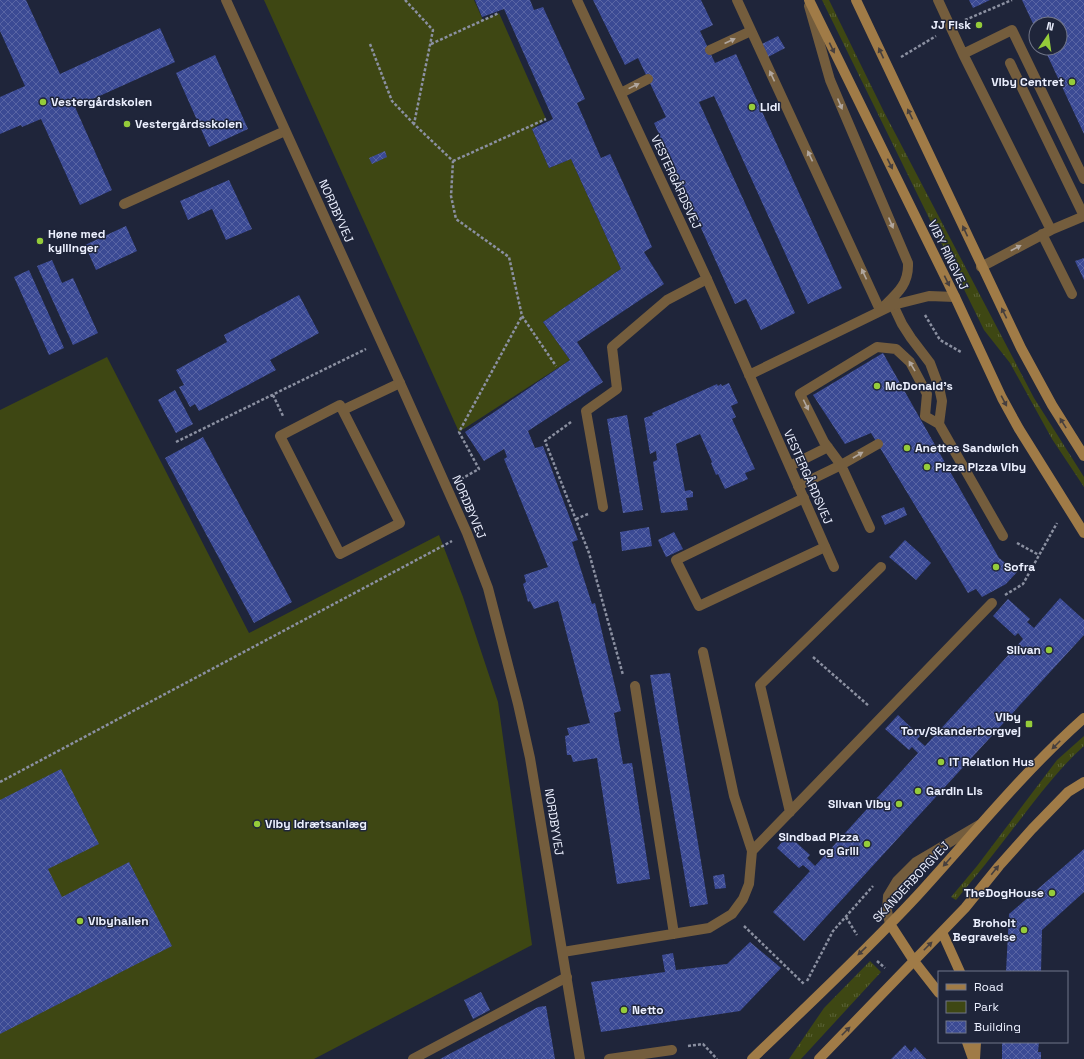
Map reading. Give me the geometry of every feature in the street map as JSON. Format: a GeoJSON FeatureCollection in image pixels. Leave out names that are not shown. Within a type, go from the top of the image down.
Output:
{"type":"FeatureCollection","features":[{"type":"Feature","properties":{"kind":"main road","name":"VIBY RINGVEJ"},"geometry":{"type":"LineString","coordinates":[[808,0],[954,297],[986,366],[1019,429],[1084,532]]}},
{"type":"Feature","properties":{"kind":"main road","name":"VIBY RINGVEJ"},"geometry":{"type":"LineString","coordinates":[[856,0],[981,267],[1021,348],[1052,405],[1084,456]]}},
{"type":"Feature","properties":{"kind":"main road","name":"VIBY RINGVEJ"},"geometry":{"type":"LineString","coordinates":[[1074,515],[1084,525]]}},
{"type":"Feature","properties":{"kind":"main road","name":"SKANDERBORGVEJ"},"geometry":{"type":"LineString","coordinates":[[752,1059],[890,924],[1042,759],[1084,718]]}},
{"type":"Feature","properties":{"kind":"main road"},"geometry":{"type":"LineString","coordinates":[[819,1059],[965,908],[1013,850],[1084,775]]}},
{"type":"Feature","properties":{"kind":"main road"},"geometry":{"type":"LineString","coordinates":[[1068,792],[1084,782]]}},
{"type":"Feature","properties":{"kind":"main road"},"geometry":{"type":"LineString","coordinates":[[890,924],[914,961],[938,992]]}},
{"type":"Feature","properties":{"kind":"main road"},"geometry":{"type":"LineString","coordinates":[[942,932],[960,971]]}},
{"type":"Feature","properties":{"kind":"main road"},"geometry":{"type":"LineString","coordinates":[[758,1059],[780,1032]]}},
{"type":"Feature","properties":{"kind":"main road"},"geometry":{"type":"LineString","coordinates":[[967,1043],[974,1059]]}},
{"type":"Feature","properties":{"kind":"main road"},"geometry":{"type":"LineString","coordinates":[[974,1059],[976,1043]]}},
{"type":"Feature","properties":{"kind":"street","name":"NORDBYVEJ"},"geometry":{"type":"LineString","coordinates":[[226,0],[447,488],[467,533],[488,588],[518,704],[530,758],[580,1059]]}},
{"type":"Feature","properties":{"kind":"street","name":"VESTERGÅRDSVEJ"},"geometry":{"type":"LineString","coordinates":[[578,0],[707,280],[834,567]]}},
{"type":"Feature","properties":{"kind":"street"},"geometry":{"type":"LineString","coordinates":[[737,0],[880,310]]}},
{"type":"Feature","properties":{"kind":"street"},"geometry":{"type":"LineString","coordinates":[[808,0],[830,80],[908,263],[908,271],[904,285],[880,310]]}},
{"type":"Feature","properties":{"kind":"street"},"geometry":{"type":"LineString","coordinates":[[938,0],[1046,232],[1072,294]]}},
{"type":"Feature","properties":{"kind":"street"},"geometry":{"type":"LineString","coordinates":[[963,54],[1012,30],[1084,179]]}},
{"type":"Feature","properties":{"kind":"street"},"geometry":{"type":"LineString","coordinates":[[710,50],[751,32]]}},
{"type":"Feature","properties":{"kind":"street"},"geometry":{"type":"LineString","coordinates":[[981,267],[1046,232],[1084,216],[1010,63]]}},
{"type":"Feature","properties":{"kind":"street"},"geometry":{"type":"LineString","coordinates":[[620,93],[648,79]]}},
{"type":"Feature","properties":{"kind":"street"},"geometry":{"type":"LineString","coordinates":[[124,204],[285,131]]}},
{"type":"Feature","properties":{"kind":"street"},"geometry":{"type":"LineString","coordinates":[[603,507],[586,411],[617,389],[612,347],[667,300],[707,280]]}},
{"type":"Feature","properties":{"kind":"street"},"geometry":{"type":"LineString","coordinates":[[749,375],[893,305],[929,296],[954,297]]}},
{"type":"Feature","properties":{"kind":"street"},"geometry":{"type":"LineString","coordinates":[[893,305],[905,328],[930,363],[939,387],[942,401],[940,424],[1003,536]]}},
{"type":"Feature","properties":{"kind":"street"},"geometry":{"type":"LineString","coordinates":[[870,528],[841,465],[824,442],[800,394],[877,348],[896,349],[910,362],[927,394],[923,417],[940,424]]}},
{"type":"Feature","properties":{"kind":"street"},"geometry":{"type":"LineString","coordinates":[[343,410],[400,383]]}},
{"type":"Feature","properties":{"kind":"street"},"geometry":{"type":"LineString","coordinates":[[340,405],[400,523],[340,554],[280,436],[290,430],[340,405]]}},
{"type":"Feature","properties":{"kind":"street"},"geometry":{"type":"LineString","coordinates":[[798,486],[841,465],[878,444]]}},
{"type":"Feature","properties":{"kind":"street"},"geometry":{"type":"LineString","coordinates":[[790,466],[828,447]]}},
{"type":"Feature","properties":{"kind":"street"},"geometry":{"type":"LineString","coordinates":[[804,498],[676,560],[699,606],[825,547]]}},
{"type":"Feature","properties":{"kind":"street"},"geometry":{"type":"LineString","coordinates":[[790,812],[760,685],[881,567]]}},
{"type":"Feature","properties":{"kind":"street"},"geometry":{"type":"LineString","coordinates":[[752,851],[992,603]]}},
{"type":"Feature","properties":{"kind":"street"},"geometry":{"type":"LineString","coordinates":[[563,952],[710,928],[732,914],[743,899],[749,884],[752,851],[734,796],[703,652]]}},
{"type":"Feature","properties":{"kind":"street"},"geometry":{"type":"LineString","coordinates":[[635,686],[674,934]]}},
{"type":"Feature","properties":{"kind":"street"},"geometry":{"type":"LineString","coordinates":[[890,924],[887,911],[888,896],[897,881],[916,862],[982,823]]}},
{"type":"Feature","properties":{"kind":"street"},"geometry":{"type":"LineString","coordinates":[[413,1059],[567,977]]}},
{"type":"Feature","properties":{"kind":"street"},"geometry":{"type":"LineString","coordinates":[[609,1059],[672,1050]]}},
{"type":"Feature","properties":{"kind":"path"},"geometry":{"type":"LineString","coordinates":[[405,0],[433,30],[414,124]]}},
{"type":"Feature","properties":{"kind":"path"},"geometry":{"type":"LineString","coordinates":[[887,66],[950,26],[1012,0]]}},
{"type":"Feature","properties":{"kind":"path"},"geometry":{"type":"LineString","coordinates":[[430,44],[499,13]]}},
{"type":"Feature","properties":{"kind":"path"},"geometry":{"type":"LineString","coordinates":[[370,44],[392,101],[453,162],[451,196],[456,219],[509,256],[522,316],[556,366]]}},
{"type":"Feature","properties":{"kind":"path"},"geometry":{"type":"LineString","coordinates":[[453,162],[546,119]]}},
{"type":"Feature","properties":{"kind":"path"},"geometry":{"type":"LineString","coordinates":[[916,299],[940,340],[986,366]]}},
{"type":"Feature","properties":{"kind":"path"},"geometry":{"type":"LineString","coordinates":[[447,488],[479,468],[459,432],[522,316]]}},
{"type":"Feature","properties":{"kind":"path"},"geometry":{"type":"LineString","coordinates":[[176,442],[381,342]]}},
{"type":"Feature","properties":{"kind":"path"},"geometry":{"type":"LineString","coordinates":[[273,395],[290,430]]}},
{"type":"Feature","properties":{"kind":"path"},"geometry":{"type":"LineString","coordinates":[[586,411],[545,441],[589,553],[624,679],[635,686]]}},
{"type":"Feature","properties":{"kind":"path"},"geometry":{"type":"LineString","coordinates":[[992,603],[1023,584],[1067,505]]}},
{"type":"Feature","properties":{"kind":"path"},"geometry":{"type":"LineString","coordinates":[[0,782],[467,533]]}},
{"type":"Feature","properties":{"kind":"path"},"geometry":{"type":"LineString","coordinates":[[1003,536],[1039,555]]}},
{"type":"Feature","properties":{"kind":"path"},"geometry":{"type":"LineString","coordinates":[[800,646],[882,717]]}},
{"type":"Feature","properties":{"kind":"path"},"geometry":{"type":"LineString","coordinates":[[801,992],[833,931],[873,886],[879,882]]}},
{"type":"Feature","properties":{"kind":"path"},"geometry":{"type":"LineString","coordinates":[[732,914],[805,985]]}},
{"type":"Feature","properties":{"kind":"path"},"geometry":{"type":"LineString","coordinates":[[672,1050],[703,1044],[717,1059]]}},
{"type":"Feature","properties":{"kind":"green space"},"geometry":{"type":"Polygon","coordinates":[[[264,0],[474,0],[483,20],[499,13],[546,119],[532,129],[549,168],[571,159],[621,269],[543,322],[570,360],[459,432],[264,0]]]}},
{"type":"Feature","properties":{"kind":"green space"},"geometry":{"type":"Polygon","coordinates":[[[822,0],[829,0],[884,112],[1034,398],[1084,477],[1084,487],[1052,439],[1010,363],[984,330],[822,0]]]}},
{"type":"Feature","properties":{"kind":"green space","name":"Viby Idrætsanlæg"},"geometry":{"type":"Polygon","coordinates":[[[107,357],[249,633],[439,535],[463,597],[498,702],[532,945],[314,1059],[0,1059],[0,410],[107,357]]]}},
{"type":"Feature","properties":{"kind":"green space"},"geometry":{"type":"Polygon","coordinates":[[[1084,736],[1084,746],[1046,786],[956,900],[951,897],[977,866],[1057,760],[1084,736]]]}},
{"type":"Feature","properties":{"kind":"green space"},"geometry":{"type":"Polygon","coordinates":[[[870,961],[881,972],[801,1059],[789,1059],[824,1008],[870,961]]]}},
{"type":"Feature","properties":{"kind":"building","name":"Vestergårdskolen"},"geometry":{"type":"Polygon","coordinates":[[[0,0],[26,0],[60,74],[160,28],[175,62],[75,107],[112,190],[80,205],[41,119],[22,127],[21,125],[0,134],[0,97],[25,86],[0,31],[0,0]]]}},
{"type":"Feature","properties":{"kind":"building"},"geometry":{"type":"Polygon","coordinates":[[[475,0],[530,0],[534,10],[543,7],[585,99],[577,103],[601,158],[610,154],[652,247],[644,252],[664,284],[577,342],[603,382],[528,431],[535,448],[543,446],[578,540],[572,542],[592,604],[595,603],[621,711],[614,713],[623,764],[632,763],[650,879],[617,884],[597,758],[573,762],[571,755],[567,755],[565,736],[569,735],[567,728],[590,723],[558,601],[534,609],[530,601],[528,602],[523,584],[526,582],[524,575],[548,567],[504,459],[507,457],[504,449],[484,461],[465,432],[570,360],[543,322],[621,269],[571,159],[549,168],[532,129],[553,119],[504,9],[482,17],[475,0]]]}},
{"type":"Feature","properties":{"kind":"building"},"geometry":{"type":"Polygon","coordinates":[[[593,0],[701,0],[713,25],[700,31],[715,63],[736,54],[842,288],[808,304],[714,96],[699,102],[795,313],[761,330],[746,299],[735,304],[654,123],[666,117],[638,58],[625,65],[593,0]]]}},
{"type":"Feature","properties":{"kind":"building"},"geometry":{"type":"Polygon","coordinates":[[[969,0],[990,0],[973,8],[969,0]]]}},
{"type":"Feature","properties":{"kind":"building","name":"Viby Centret"},"geometry":{"type":"Polygon","coordinates":[[[1022,0],[1084,0],[1084,134],[1048,56],[1068,56],[1068,16],[1029,16],[1022,0]]]}},
{"type":"Feature","properties":{"kind":"building"},"geometry":{"type":"Polygon","coordinates":[[[778,36],[785,48],[768,57],[762,44],[778,36]]]}},
{"type":"Feature","properties":{"kind":"building"},"geometry":{"type":"Polygon","coordinates":[[[215,55],[248,129],[209,147],[176,73],[215,55]]]}},
{"type":"Feature","properties":{"kind":"building"},"geometry":{"type":"Polygon","coordinates":[[[385,151],[387,157],[372,164],[369,158],[385,151]]]}},
{"type":"Feature","properties":{"kind":"building"},"geometry":{"type":"Polygon","coordinates":[[[229,180],[252,229],[226,240],[212,209],[188,220],[180,201],[229,180]]]}},
{"type":"Feature","properties":{"kind":"building"},"geometry":{"type":"Polygon","coordinates":[[[126,226],[137,251],[96,270],[85,245],[126,226]]]}},
{"type":"Feature","properties":{"kind":"building"},"geometry":{"type":"Polygon","coordinates":[[[1084,258],[1084,280],[1075,261],[1084,258]]]}},
{"type":"Feature","properties":{"kind":"building"},"geometry":{"type":"Polygon","coordinates":[[[52,260],[62,283],[73,278],[98,333],[73,345],[37,266],[52,260]]]}},
{"type":"Feature","properties":{"kind":"building"},"geometry":{"type":"Polygon","coordinates":[[[29,270],[64,348],[49,355],[14,277],[29,270]]]}},
{"type":"Feature","properties":{"kind":"building"},"geometry":{"type":"Polygon","coordinates":[[[299,295],[319,333],[270,360],[276,370],[199,411],[195,404],[190,407],[179,387],[184,385],[176,370],[227,342],[224,335],[299,295]]]}},
{"type":"Feature","properties":{"kind":"building"},"geometry":{"type":"Polygon","coordinates":[[[883,353],[999,558],[1017,572],[1006,584],[982,597],[976,589],[968,593],[871,433],[845,444],[813,395],[883,353]]]}},
{"type":"Feature","properties":{"kind":"building"},"geometry":{"type":"Polygon","coordinates":[[[729,383],[738,403],[731,406],[736,417],[732,419],[755,469],[745,473],[748,479],[725,489],[718,474],[716,475],[700,434],[676,444],[685,491],[690,490],[693,492],[693,497],[686,498],[688,510],[661,513],[653,462],[657,460],[656,451],[650,454],[644,418],[717,384],[718,386],[721,384],[722,386],[729,383]]]}},
{"type":"Feature","properties":{"kind":"building"},"geometry":{"type":"Polygon","coordinates":[[[175,390],[193,424],[176,433],[158,400],[175,390]]]}},
{"type":"Feature","properties":{"kind":"building"},"geometry":{"type":"Polygon","coordinates":[[[627,415],[643,510],[623,513],[607,419],[627,415]]]}},
{"type":"Feature","properties":{"kind":"building"},"geometry":{"type":"Polygon","coordinates":[[[203,437],[292,602],[254,623],[165,458],[203,437]]]}},
{"type":"Feature","properties":{"kind":"building"},"geometry":{"type":"Polygon","coordinates":[[[904,507],[907,515],[885,525],[881,516],[904,507]]]}},
{"type":"Feature","properties":{"kind":"building"},"geometry":{"type":"Polygon","coordinates":[[[649,527],[652,546],[622,551],[620,532],[649,527]]]}},
{"type":"Feature","properties":{"kind":"building"},"geometry":{"type":"Polygon","coordinates":[[[674,532],[683,549],[666,557],[658,540],[674,532]]]}},
{"type":"Feature","properties":{"kind":"building"},"geometry":{"type":"Polygon","coordinates":[[[905,540],[931,563],[916,580],[889,557],[905,540]]]}},
{"type":"Feature","properties":{"kind":"building"},"geometry":{"type":"Polygon","coordinates":[[[1060,598],[1084,620],[1084,635],[804,941],[773,912],[810,871],[803,865],[799,868],[777,848],[788,835],[810,855],[807,858],[815,866],[918,753],[912,747],[909,750],[885,729],[898,715],[920,736],[917,739],[925,746],[1023,639],[1018,633],[1015,636],[993,616],[1008,599],[1030,619],[1027,622],[1034,628],[1060,598]]]}},
{"type":"Feature","properties":{"kind":"building"},"geometry":{"type":"Polygon","coordinates":[[[670,673],[708,904],[690,907],[650,675],[670,673]]]}},
{"type":"Feature","properties":{"kind":"building","name":"Vibyhallen"},"geometry":{"type":"Polygon","coordinates":[[[61,769],[99,844],[48,869],[62,897],[129,862],[172,946],[0,1034],[0,800],[61,769]]]}},
{"type":"Feature","properties":{"kind":"building"},"geometry":{"type":"Polygon","coordinates":[[[1084,849],[1084,892],[1042,930],[1041,971],[1006,971],[1009,914],[1084,849]]]}},
{"type":"Feature","properties":{"kind":"building"},"geometry":{"type":"Polygon","coordinates":[[[724,874],[726,888],[715,889],[713,876],[724,874]]]}},
{"type":"Feature","properties":{"kind":"building"},"geometry":{"type":"Polygon","coordinates":[[[750,942],[781,968],[740,1011],[601,1032],[591,982],[665,972],[662,955],[673,953],[676,970],[727,964],[750,942]]]}},
{"type":"Feature","properties":{"kind":"building"},"geometry":{"type":"Polygon","coordinates":[[[481,992],[490,1010],[473,1019],[464,1000],[481,992]]]}},
{"type":"Feature","properties":{"kind":"building"},"geometry":{"type":"Polygon","coordinates":[[[546,1006],[555,1059],[440,1059],[538,1007],[546,1006]]]}},
{"type":"Feature","properties":{"kind":"building"},"geometry":{"type":"Polygon","coordinates":[[[1002,1043],[1039,1043],[1038,1052],[1041,1052],[1041,1059],[1002,1059],[1002,1043]]]}},
{"type":"Feature","properties":{"kind":"building"},"geometry":{"type":"Polygon","coordinates":[[[905,1045],[911,1052],[915,1047],[926,1059],[891,1059],[905,1045]]]}},
{"type":"Feature","properties":{"kind":"place","name":"JJ Fisk"},"geometry":{"type":"Point","coordinates":[979,25]}},
{"type":"Feature","properties":{"kind":"place","name":"Viby Centret"},"geometry":{"type":"Point","coordinates":[1072,82]}},
{"type":"Feature","properties":{"kind":"place","name":"Vestergårdskolen"},"geometry":{"type":"Point","coordinates":[43,102]}},
{"type":"Feature","properties":{"kind":"place","name":"Lidl"},"geometry":{"type":"Point","coordinates":[752,107]}},
{"type":"Feature","properties":{"kind":"place","name":"Vestergårdsskolen"},"geometry":{"type":"Point","coordinates":[127,124]}},
{"type":"Feature","properties":{"kind":"place","name":"Høne med kyllinger"},"geometry":{"type":"Point","coordinates":[40,241]}},
{"type":"Feature","properties":{"kind":"place","name":"McDonald's"},"geometry":{"type":"Point","coordinates":[877,386]}},
{"type":"Feature","properties":{"kind":"place","name":"Anettes Sandwich"},"geometry":{"type":"Point","coordinates":[907,448]}},
{"type":"Feature","properties":{"kind":"place","name":"Pizza Pizza Viby"},"geometry":{"type":"Point","coordinates":[927,467]}},
{"type":"Feature","properties":{"kind":"place","name":"Sofra"},"geometry":{"type":"Point","coordinates":[996,567]}},
{"type":"Feature","properties":{"kind":"place","name":"Silvan"},"geometry":{"type":"Point","coordinates":[1049,650]}},
{"type":"Feature","properties":{"kind":"place","name":"Viby Torv/Skanderborgvej"},"geometry":{"type":"Point","coordinates":[1029,724]}},
{"type":"Feature","properties":{"kind":"place","name":"IT Relation Hus"},"geometry":{"type":"Point","coordinates":[941,762]}},
{"type":"Feature","properties":{"kind":"place","name":"Gardin Lis"},"geometry":{"type":"Point","coordinates":[918,791]}},
{"type":"Feature","properties":{"kind":"place","name":"Silvan Viby"},"geometry":{"type":"Point","coordinates":[899,804]}},
{"type":"Feature","properties":{"kind":"place","name":"Viby Idrætsanlæg"},"geometry":{"type":"Point","coordinates":[257,824]}},
{"type":"Feature","properties":{"kind":"place","name":"Sindbad Pizza og Grill"},"geometry":{"type":"Point","coordinates":[867,844]}},
{"type":"Feature","properties":{"kind":"place","name":"TheDogHouse"},"geometry":{"type":"Point","coordinates":[1052,893]}},
{"type":"Feature","properties":{"kind":"place","name":"Vibyhallen"},"geometry":{"type":"Point","coordinates":[80,921]}},
{"type":"Feature","properties":{"kind":"place","name":"Broholt Begravelse"},"geometry":{"type":"Point","coordinates":[1024,930]}},
{"type":"Feature","properties":{"kind":"place","name":"Netto"},"geometry":{"type":"Point","coordinates":[624,1010]}}]}
